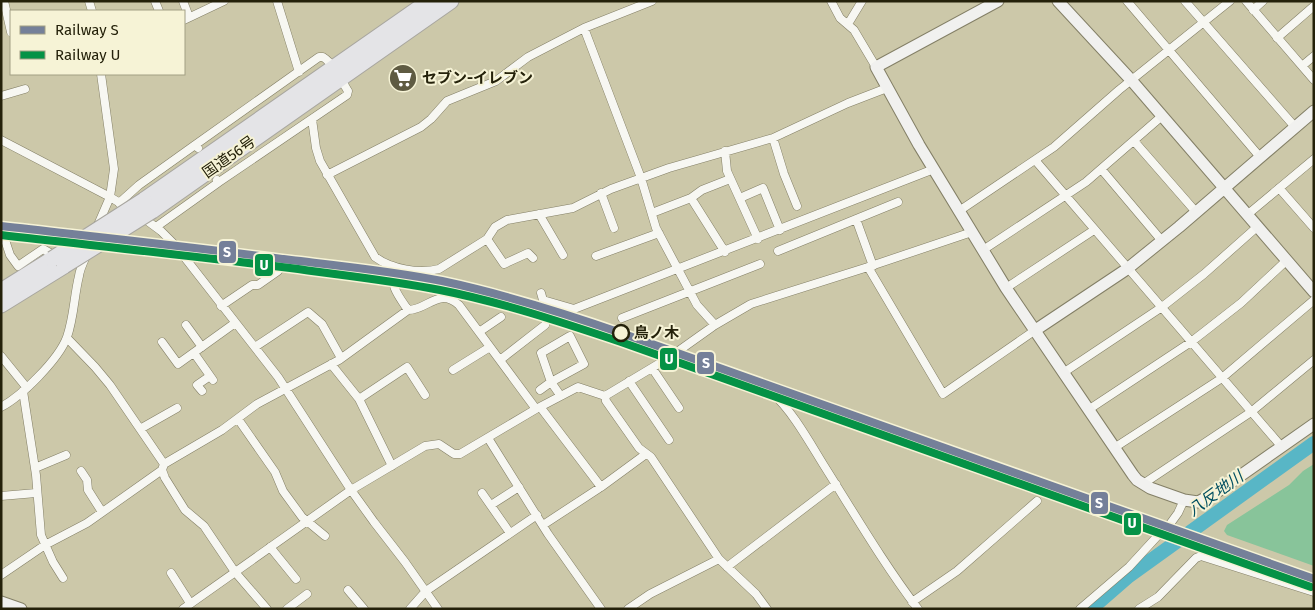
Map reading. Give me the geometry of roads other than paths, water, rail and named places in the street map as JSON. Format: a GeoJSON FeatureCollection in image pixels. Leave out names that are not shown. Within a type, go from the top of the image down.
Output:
{"type":"FeatureCollection","features":[{"type":"Feature","properties":{"kind":"highway","name":"国道56号"},"geometry":{"type":"LineString","coordinates":[[337,73],[429,1]]}},
{"type":"Feature","properties":{"kind":"highway","name":"国道56号"},"geometry":{"type":"LineString","coordinates":[[1,305],[58,263],[148,205],[337,73],[451,1]]}},
{"type":"Feature","properties":{"kind":"highway","name":"国道56号"},"geometry":{"type":"LineString","coordinates":[[1,291],[58,263]]}},
{"type":"Feature","properties":{"kind":"street"},"geometry":{"type":"LineString","coordinates":[[4,1],[10,28]]}},
{"type":"Feature","properties":{"kind":"street"},"geometry":{"type":"LineString","coordinates":[[186,19],[224,1]]}},
{"type":"Feature","properties":{"kind":"street"},"geometry":{"type":"LineString","coordinates":[[277,1],[298,72]]}},
{"type":"Feature","properties":{"kind":"street"},"geometry":{"type":"LineString","coordinates":[[327,175],[420,127],[431,119],[447,101],[496,81],[528,57],[584,28],[652,1]]}},
{"type":"Feature","properties":{"kind":"street"},"geometry":{"type":"LineString","coordinates":[[831,1],[840,18],[854,30],[886,88],[1006,288],[1114,448],[1133,474],[1143,484],[1184,500],[1192,502],[1203,500],[1314,424]]}},
{"type":"Feature","properties":{"kind":"street"},"geometry":{"type":"LineString","coordinates":[[848,24],[862,1]]}},
{"type":"Feature","properties":{"kind":"street"},"geometry":{"type":"LineString","coordinates":[[876,67],[998,1]]}},
{"type":"Feature","properties":{"kind":"street"},"geometry":{"type":"LineString","coordinates":[[1058,1],[1162,116],[1314,292]]}},
{"type":"Feature","properties":{"kind":"street"},"geometry":{"type":"LineString","coordinates":[[1127,1],[1260,157]]}},
{"type":"Feature","properties":{"kind":"street"},"geometry":{"type":"LineString","coordinates":[[1185,1],[1295,127]]}},
{"type":"Feature","properties":{"kind":"street"},"geometry":{"type":"LineString","coordinates":[[959,211],[1054,147],[1119,90],[1132,82],[1230,1]]}},
{"type":"Feature","properties":{"kind":"street"},"geometry":{"type":"LineString","coordinates":[[1246,1],[1314,80]]}},
{"type":"Feature","properties":{"kind":"street"},"geometry":{"type":"LineString","coordinates":[[1253,10],[1263,1]]}},
{"type":"Feature","properties":{"kind":"street"},"geometry":{"type":"LineString","coordinates":[[1277,38],[1314,6]]}},
{"type":"Feature","properties":{"kind":"street"},"geometry":{"type":"LineString","coordinates":[[584,28],[642,178],[659,233],[697,304],[715,325]]}},
{"type":"Feature","properties":{"kind":"street"},"geometry":{"type":"LineString","coordinates":[[1302,66],[1314,56]]}},
{"type":"Feature","properties":{"kind":"street"},"geometry":{"type":"LineString","coordinates":[[119,203],[139,185],[197,147],[298,72],[323,57],[337,73],[348,93],[218,181],[156,227]]}},
{"type":"Feature","properties":{"kind":"street"},"geometry":{"type":"LineString","coordinates":[[1,407],[25,390],[62,348],[67,338],[72,318],[80,271],[110,197],[114,168],[101,75]]}},
{"type":"Feature","properties":{"kind":"street"},"geometry":{"type":"LineString","coordinates":[[312,119],[320,161],[375,256],[382,262],[393,266],[412,270],[432,271],[439,269],[487,240],[495,227],[507,220],[573,208],[601,193],[642,178],[725,151],[773,138],[848,103],[886,88]]}},
{"type":"Feature","properties":{"kind":"street"},"geometry":{"type":"LineString","coordinates":[[1,96],[25,89]]}},
{"type":"Feature","properties":{"kind":"street"},"geometry":{"type":"LineString","coordinates":[[856,220],[871,266],[943,394],[1127,269],[1314,111]]}},
{"type":"Feature","properties":{"kind":"street"},"geometry":{"type":"LineString","coordinates":[[983,250],[1102,170],[1162,116]]}},
{"type":"Feature","properties":{"kind":"street"},"geometry":{"type":"LineString","coordinates":[[773,138],[784,174],[797,206]]}},
{"type":"Feature","properties":{"kind":"street"},"geometry":{"type":"LineString","coordinates":[[1,140],[110,197],[156,227],[175,245],[286,388],[351,490],[438,609]]}},
{"type":"Feature","properties":{"kind":"street"},"geometry":{"type":"LineString","coordinates":[[1134,141],[1196,212]]}},
{"type":"Feature","properties":{"kind":"street"},"geometry":{"type":"LineString","coordinates":[[725,151],[727,171],[758,238]]}},
{"type":"Feature","properties":{"kind":"street"},"geometry":{"type":"LineString","coordinates":[[1035,160],[1281,446]]}},
{"type":"Feature","properties":{"kind":"street"},"geometry":{"type":"LineString","coordinates":[[1247,215],[1312,164]]}},
{"type":"Feature","properties":{"kind":"street"},"geometry":{"type":"LineString","coordinates":[[541,293],[543,300],[574,310],[934,169]]}},
{"type":"Feature","properties":{"kind":"street"},"geometry":{"type":"LineString","coordinates":[[1102,170],[1162,240]]}},
{"type":"Feature","properties":{"kind":"street"},"geometry":{"type":"LineString","coordinates":[[652,213],[691,198],[702,190],[730,178]]}},
{"type":"Feature","properties":{"kind":"street"},"geometry":{"type":"LineString","coordinates":[[740,198],[763,188],[780,230]]}},
{"type":"Feature","properties":{"kind":"street"},"geometry":{"type":"LineString","coordinates":[[1279,188],[1314,228]]}},
{"type":"Feature","properties":{"kind":"street"},"geometry":{"type":"LineString","coordinates":[[601,193],[614,228]]}},
{"type":"Feature","properties":{"kind":"street"},"geometry":{"type":"LineString","coordinates":[[691,198],[725,252]]}},
{"type":"Feature","properties":{"kind":"street"},"geometry":{"type":"LineString","coordinates":[[778,251],[898,202]]}},
{"type":"Feature","properties":{"kind":"street"},"geometry":{"type":"LineString","coordinates":[[539,214],[562,255]]}},
{"type":"Feature","properties":{"kind":"street"},"geometry":{"type":"LineString","coordinates":[[1063,373],[1162,307],[1204,274],[1257,227]]}},
{"type":"Feature","properties":{"kind":"street"},"geometry":{"type":"LineString","coordinates":[[1006,288],[1094,230]]}},
{"type":"Feature","properties":{"kind":"street"},"geometry":{"type":"LineString","coordinates":[[604,396],[670,357],[715,325],[751,304],[972,232]]}},
{"type":"Feature","properties":{"kind":"street"},"geometry":{"type":"LineString","coordinates":[[596,256],[659,233]]}},
{"type":"Feature","properties":{"kind":"street"},"geometry":{"type":"LineString","coordinates":[[4,237],[10,255],[18,266],[43,249],[80,271]]}},
{"type":"Feature","properties":{"kind":"street"},"geometry":{"type":"LineString","coordinates":[[487,240],[504,264],[528,253],[533,258]]}},
{"type":"Feature","properties":{"kind":"street"},"geometry":{"type":"LineString","coordinates":[[1088,410],[1191,342],[1241,303],[1286,261]]}},
{"type":"Feature","properties":{"kind":"street"},"geometry":{"type":"LineString","coordinates":[[622,318],[760,264]]}},
{"type":"Feature","properties":{"kind":"street"},"geometry":{"type":"LineString","coordinates":[[222,306],[252,285],[258,285],[278,271],[275,266]]}},
{"type":"Feature","properties":{"kind":"street"},"geometry":{"type":"LineString","coordinates":[[393,266],[392,282],[394,289],[408,310]]}},
{"type":"Feature","properties":{"kind":"street"},"geometry":{"type":"LineString","coordinates":[[1,575],[45,545],[76,529],[102,512],[163,467],[222,430],[257,404],[341,358],[408,310],[413,310],[445,297],[452,299],[459,305],[538,408],[567,440],[601,487]]}},
{"type":"Feature","properties":{"kind":"street"},"geometry":{"type":"LineString","coordinates":[[1114,448],[1222,378],[1314,300]]}},
{"type":"Feature","properties":{"kind":"street"},"geometry":{"type":"LineString","coordinates":[[255,347],[308,312],[322,324],[341,358]]}},
{"type":"Feature","properties":{"kind":"street"},"geometry":{"type":"LineString","coordinates":[[479,332],[501,317]]}},
{"type":"Feature","properties":{"kind":"street"},"geometry":{"type":"LineString","coordinates":[[162,342],[178,364],[235,323]]}},
{"type":"Feature","properties":{"kind":"street"},"geometry":{"type":"LineString","coordinates":[[186,326],[202,347]]}},
{"type":"Feature","properties":{"kind":"street"},"geometry":{"type":"LineString","coordinates":[[500,360],[545,326]]}},
{"type":"Feature","properties":{"kind":"street"},"geometry":{"type":"LineString","coordinates":[[540,390],[551,382],[584,364],[570,336],[541,353],[551,382],[560,395]]}},
{"type":"Feature","properties":{"kind":"street"},"geometry":{"type":"LineString","coordinates":[[67,338],[105,379],[140,429],[163,467],[185,510],[211,534],[235,572],[267,609]]}},
{"type":"Feature","properties":{"kind":"street"},"geometry":{"type":"LineString","coordinates":[[453,370],[490,346]]}},
{"type":"Feature","properties":{"kind":"street"},"geometry":{"type":"LineString","coordinates":[[194,353],[212,378],[197,385],[202,391]]}},
{"type":"Feature","properties":{"kind":"street"},"geometry":{"type":"LineString","coordinates":[[1,356],[25,390],[41,535],[63,578]]}},
{"type":"Feature","properties":{"kind":"street"},"geometry":{"type":"LineString","coordinates":[[670,357],[772,393],[781,402],[814,448],[872,543],[918,609]]}},
{"type":"Feature","properties":{"kind":"street"},"geometry":{"type":"LineString","coordinates":[[1143,484],[1251,412],[1314,360]]}},
{"type":"Feature","properties":{"kind":"street"},"geometry":{"type":"LineString","coordinates":[[331,364],[359,399],[392,466]]}},
{"type":"Feature","properties":{"kind":"street"},"geometry":{"type":"LineString","coordinates":[[359,399],[407,367],[425,394]]}},
{"type":"Feature","properties":{"kind":"street"},"geometry":{"type":"LineString","coordinates":[[652,368],[679,408]]}},
{"type":"Feature","properties":{"kind":"street"},"geometry":{"type":"LineString","coordinates":[[629,381],[669,440]]}},
{"type":"Feature","properties":{"kind":"street"},"geometry":{"type":"LineString","coordinates":[[183,609],[351,490],[425,446],[434,443],[454,454],[460,454],[560,395],[578,387],[604,396],[646,454],[651,458],[719,559],[756,594],[767,609]]}},
{"type":"Feature","properties":{"kind":"street"},"geometry":{"type":"LineString","coordinates":[[140,429],[177,408]]}},
{"type":"Feature","properties":{"kind":"street"},"geometry":{"type":"LineString","coordinates":[[238,419],[275,472],[283,491],[306,522],[318,528],[325,536]]}},
{"type":"Feature","properties":{"kind":"street"},"geometry":{"type":"LineString","coordinates":[[488,438],[543,525],[601,609]]}},
{"type":"Feature","properties":{"kind":"street"},"geometry":{"type":"LineString","coordinates":[[543,525],[601,487],[646,454]]}},
{"type":"Feature","properties":{"kind":"street"},"geometry":{"type":"LineString","coordinates":[[34,468],[66,455]]}},
{"type":"Feature","properties":{"kind":"street"},"geometry":{"type":"LineString","coordinates":[[81,471],[87,480],[88,490],[102,512]]}},
{"type":"Feature","properties":{"kind":"street"},"geometry":{"type":"LineString","coordinates":[[728,567],[836,484]]}},
{"type":"Feature","properties":{"kind":"street"},"geometry":{"type":"LineString","coordinates":[[491,505],[519,486]]}},
{"type":"Feature","properties":{"kind":"street"},"geometry":{"type":"LineString","coordinates":[[1,496],[36,493]]}},
{"type":"Feature","properties":{"kind":"street"},"geometry":{"type":"LineString","coordinates":[[482,493],[510,533]]}},
{"type":"Feature","properties":{"kind":"street"},"geometry":{"type":"LineString","coordinates":[[1170,524],[1178,514],[1184,500]]}},
{"type":"Feature","properties":{"kind":"street"},"geometry":{"type":"LineString","coordinates":[[912,602],[958,571],[1037,501]]}},
{"type":"Feature","properties":{"kind":"street"},"geometry":{"type":"LineString","coordinates":[[410,609],[426,591],[537,515]]}},
{"type":"Feature","properties":{"kind":"street"},"geometry":{"type":"LineString","coordinates":[[1080,609],[1129,567],[1163,530]]}},
{"type":"Feature","properties":{"kind":"street"},"geometry":{"type":"LineString","coordinates":[[270,547],[296,578]]}},
{"type":"Feature","properties":{"kind":"street"},"geometry":{"type":"LineString","coordinates":[[1139,609],[1158,597],[1196,558],[1201,556],[1314,592]]}},
{"type":"Feature","properties":{"kind":"street"},"geometry":{"type":"LineString","coordinates":[[628,609],[650,594],[719,559]]}},
{"type":"Feature","properties":{"kind":"street"},"geometry":{"type":"LineString","coordinates":[[171,573],[199,609]]}},
{"type":"Feature","properties":{"kind":"street"},"geometry":{"type":"LineString","coordinates":[[348,590],[364,609]]}},
{"type":"Feature","properties":{"kind":"street"},"geometry":{"type":"LineString","coordinates":[[287,609],[307,594]]}},
{"type":"Feature","properties":{"kind":"street"},"geometry":{"type":"LineString","coordinates":[[1,602],[21,609]]}},
{"type":"Feature","properties":{"kind":"waterway","name":"八反地川"},"geometry":{"type":"LineString","coordinates":[[1091,609],[1129,576],[1314,443]]}},
{"type":"Feature","properties":{"kind":"rail line","name":"S"},"geometry":{"type":"LineString","coordinates":[[1,226],[183,246],[386,272],[442,281],[511,298],[624,334],[1314,579]]}},
{"type":"Feature","properties":{"kind":"rail line","name":"U"},"geometry":{"type":"LineString","coordinates":[[1,235],[384,280],[440,290],[508,306],[621,342],[1311,587]]}},
{"type":"Feature","properties":{"kind":"place","name":"セブン-イレブン"},"geometry":{"type":"Point","coordinates":[403,78]}},
{"type":"Feature","properties":{"kind":"place","name":"鳥ノ木"},"geometry":{"type":"Point","coordinates":[621,333]}}]}
